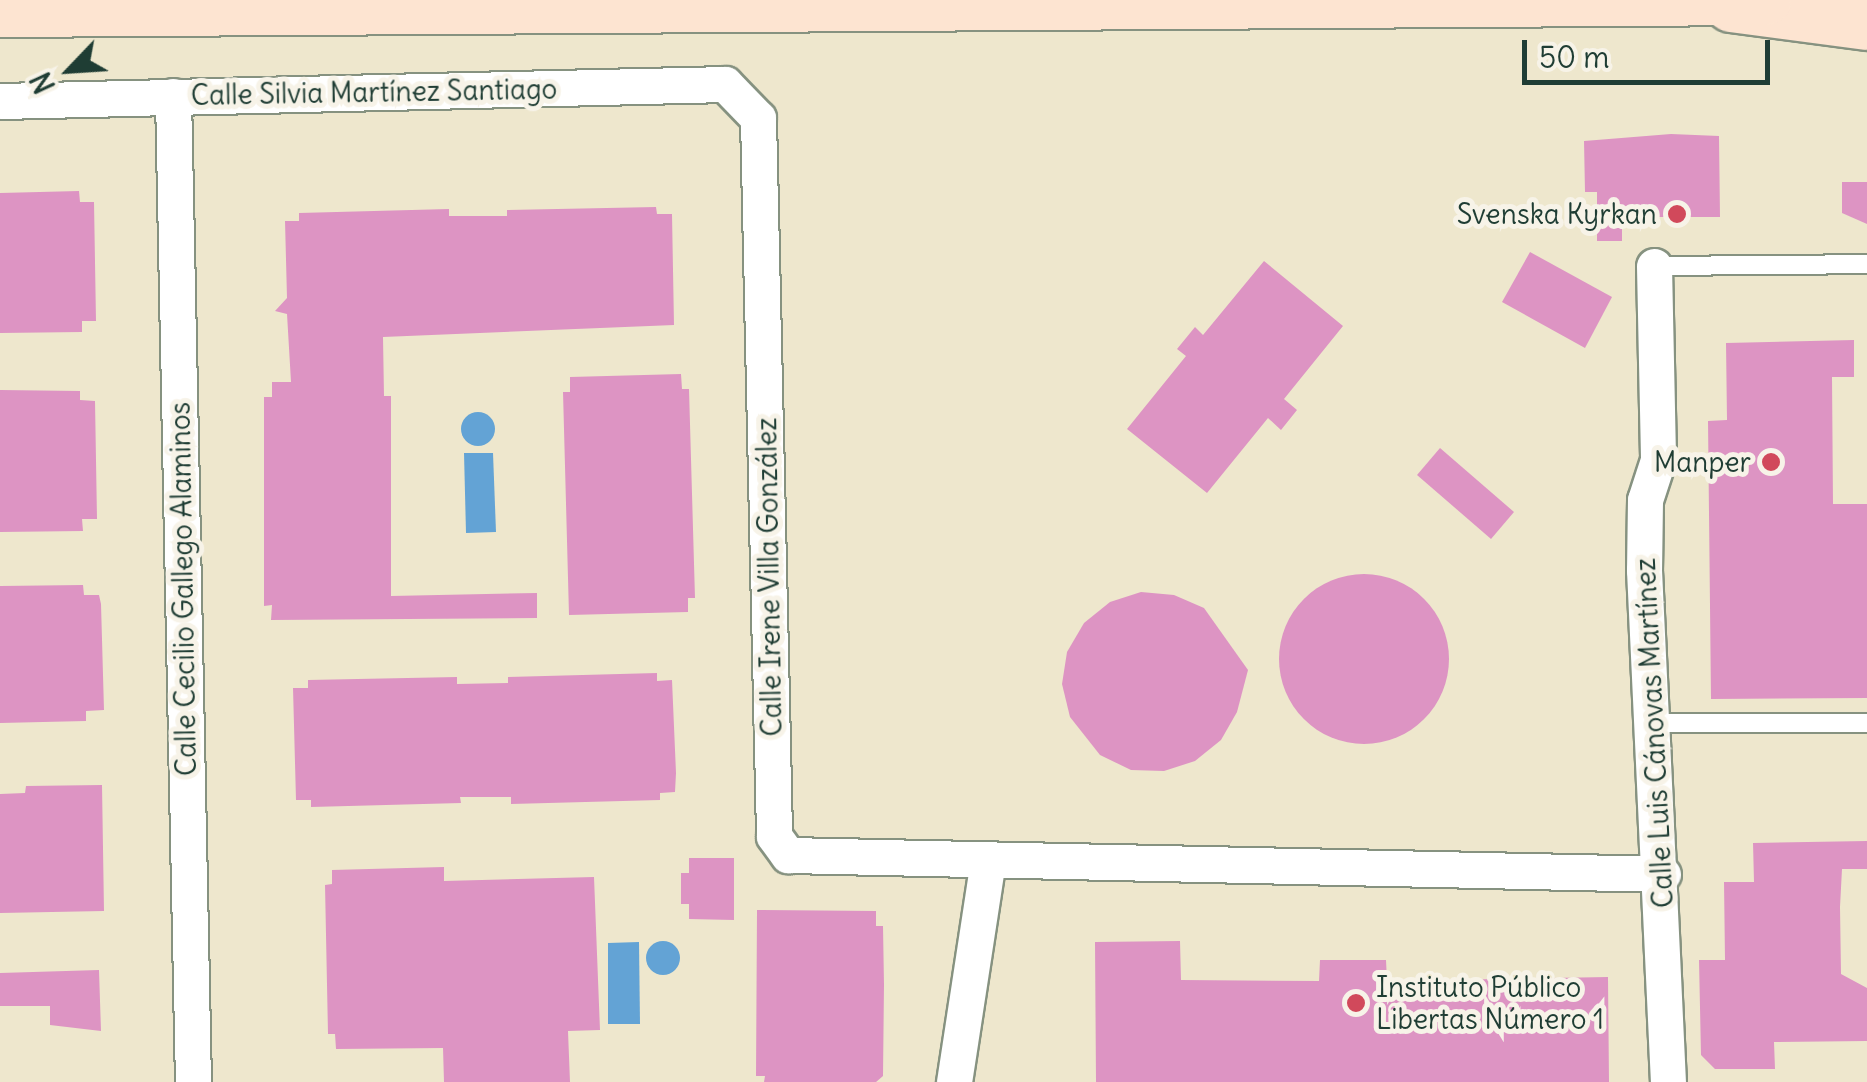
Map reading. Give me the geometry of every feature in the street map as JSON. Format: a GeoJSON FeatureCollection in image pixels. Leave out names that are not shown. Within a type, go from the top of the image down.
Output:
{"type":"FeatureCollection","features":[{"type":"Feature","properties":{"kind":"main road"},"geometry":{"type":"LineString","coordinates":[[0,12],[264,4],[1711,4],[1766,0]]}},
{"type":"Feature","properties":{"kind":"main road"},"geometry":{"type":"LineString","coordinates":[[1711,4],[1867,25]]}},
{"type":"Feature","properties":{"kind":"street","name":"Calle Silvia Martínez Santiago"},"geometry":{"type":"LineString","coordinates":[[0,101],[725,84],[742,101]]}},
{"type":"Feature","properties":{"kind":"street","name":"Calle Cecilio Gallego Alaminos"},"geometry":{"type":"LineString","coordinates":[[173,96],[193,1082]]}},
{"type":"Feature","properties":{"kind":"street","name":"Calle Irene Villa González"},"geometry":{"type":"LineString","coordinates":[[742,101],[758,118],[776,842],[794,856],[988,860]]}},
{"type":"Feature","properties":{"kind":"street","name":"Calle Luis Cánovas Martínez"},"geometry":{"type":"LineString","coordinates":[[1654,266],[1658,460],[1645,500],[1644,570],[1648,723],[1663,874],[1668,1082]]}},
{"type":"Feature","properties":{"kind":"street"},"geometry":{"type":"LineString","coordinates":[[954,1082],[988,860],[1663,874]]}},
{"type":"Feature","properties":{"kind":"lane"},"geometry":{"type":"LineString","coordinates":[[1654,266],[1867,264]]}},
{"type":"Feature","properties":{"kind":"lane"},"geometry":{"type":"LineString","coordinates":[[1648,723],[1867,723]]}},
{"type":"Feature","properties":{"kind":"water"},"geometry":{"type":"Polygon","coordinates":[[[478,412],[490,417],[495,429],[490,441],[478,446],[466,441],[461,429],[466,417],[478,412]]]}},
{"type":"Feature","properties":{"kind":"water"},"geometry":{"type":"Polygon","coordinates":[[[464,453],[493,453],[496,532],[466,533],[464,453]]]}},
{"type":"Feature","properties":{"kind":"water"},"geometry":{"type":"Polygon","coordinates":[[[663,941],[675,946],[680,958],[675,970],[663,975],[651,970],[646,958],[651,946],[663,941]]]}},
{"type":"Feature","properties":{"kind":"water"},"geometry":{"type":"Polygon","coordinates":[[[639,942],[640,1024],[608,1024],[608,943],[639,942]]]}},
{"type":"Feature","properties":{"kind":"building"},"geometry":{"type":"Polygon","coordinates":[[[1671,134],[1719,136],[1720,217],[1622,217],[1622,241],[1597,241],[1597,192],[1585,192],[1584,141],[1671,134]]]}},
{"type":"Feature","properties":{"kind":"building"},"geometry":{"type":"Polygon","coordinates":[[[1842,182],[1867,182],[1867,224],[1842,213],[1842,182]]]}},
{"type":"Feature","properties":{"kind":"building"},"geometry":{"type":"Polygon","coordinates":[[[79,191],[80,202],[94,202],[96,321],[82,321],[82,332],[0,333],[0,193],[79,191]]]}},
{"type":"Feature","properties":{"kind":"building"},"geometry":{"type":"Polygon","coordinates":[[[656,207],[657,214],[672,214],[674,325],[383,337],[384,396],[391,396],[391,596],[537,593],[537,618],[271,620],[272,605],[264,606],[264,397],[272,397],[272,382],[291,382],[287,314],[275,311],[287,298],[285,221],[299,221],[299,213],[449,209],[449,216],[507,216],[507,210],[656,207]]]}},
{"type":"Feature","properties":{"kind":"building"},"geometry":{"type":"Polygon","coordinates":[[[1530,252],[1612,297],[1585,348],[1502,302],[1530,252]]]}},
{"type":"Feature","properties":{"kind":"building"},"geometry":{"type":"Polygon","coordinates":[[[1264,261],[1343,326],[1284,399],[1297,410],[1281,430],[1268,418],[1207,493],[1127,429],[1186,356],[1177,349],[1195,327],[1203,335],[1264,261]]]}},
{"type":"Feature","properties":{"kind":"building"},"geometry":{"type":"Polygon","coordinates":[[[1854,340],[1854,377],[1832,377],[1833,504],[1867,504],[1867,698],[1711,699],[1708,421],[1727,420],[1726,343],[1854,340]]]}},
{"type":"Feature","properties":{"kind":"building"},"geometry":{"type":"Polygon","coordinates":[[[681,374],[682,389],[689,389],[695,598],[688,598],[688,612],[569,615],[563,392],[570,392],[570,377],[681,374]]]}},
{"type":"Feature","properties":{"kind":"building"},"geometry":{"type":"Polygon","coordinates":[[[0,390],[80,391],[80,400],[95,401],[97,519],[82,519],[83,531],[0,532],[0,390]]]}},
{"type":"Feature","properties":{"kind":"building"},"geometry":{"type":"Polygon","coordinates":[[[1440,448],[1514,512],[1491,539],[1417,475],[1440,448]]]}},
{"type":"Feature","properties":{"kind":"building"},"geometry":{"type":"Polygon","coordinates":[[[1364,574],[1397,581],[1424,599],[1442,626],[1449,659],[1442,692],[1424,719],[1397,737],[1364,744],[1331,737],[1304,719],[1286,692],[1279,659],[1286,626],[1304,599],[1331,581],[1364,574]]]}},
{"type":"Feature","properties":{"kind":"building"},"geometry":{"type":"Polygon","coordinates":[[[83,585],[84,595],[99,595],[101,604],[104,710],[86,711],[86,721],[0,723],[0,586],[83,585]]]}},
{"type":"Feature","properties":{"kind":"building"},"geometry":{"type":"Polygon","coordinates":[[[1141,592],[1174,595],[1204,608],[1248,670],[1237,712],[1221,740],[1195,761],[1164,771],[1131,770],[1100,755],[1070,717],[1062,684],[1067,652],[1084,623],[1110,602],[1141,592]]]}},
{"type":"Feature","properties":{"kind":"building"},"geometry":{"type":"Polygon","coordinates":[[[657,673],[657,681],[672,680],[676,773],[675,792],[660,793],[660,800],[511,804],[511,797],[460,797],[461,803],[311,807],[311,800],[296,800],[293,688],[308,688],[308,680],[457,677],[457,684],[508,683],[508,677],[657,673]]]}},
{"type":"Feature","properties":{"kind":"building"},"geometry":{"type":"Polygon","coordinates":[[[102,785],[104,911],[0,913],[0,794],[25,793],[26,786],[102,785]]]}},
{"type":"Feature","properties":{"kind":"building"},"geometry":{"type":"Polygon","coordinates":[[[1867,841],[1867,869],[1842,869],[1840,907],[1841,974],[1867,988],[1867,1041],[1774,1042],[1775,1069],[1715,1069],[1701,1055],[1699,960],[1725,960],[1724,882],[1754,882],[1753,843],[1867,841]]]}},
{"type":"Feature","properties":{"kind":"building"},"geometry":{"type":"Polygon","coordinates":[[[689,858],[734,858],[734,920],[689,919],[689,904],[681,904],[681,873],[689,873],[689,858]]]}},
{"type":"Feature","properties":{"kind":"building"},"geometry":{"type":"Polygon","coordinates":[[[444,867],[444,881],[594,877],[600,1030],[568,1031],[570,1082],[444,1082],[443,1048],[336,1049],[335,1034],[328,1034],[325,885],[332,884],[332,870],[444,867]]]}},
{"type":"Feature","properties":{"kind":"building"},"geometry":{"type":"Polygon","coordinates":[[[757,910],[876,911],[876,926],[883,926],[884,985],[883,1076],[876,1082],[764,1082],[765,1076],[756,1076],[757,910]]]}},
{"type":"Feature","properties":{"kind":"building"},"geometry":{"type":"Polygon","coordinates":[[[1180,941],[1181,980],[1319,981],[1320,960],[1386,960],[1387,981],[1608,977],[1609,1082],[1096,1082],[1095,942],[1180,941]]]}},
{"type":"Feature","properties":{"kind":"building"},"geometry":{"type":"Polygon","coordinates":[[[99,970],[101,1031],[50,1025],[50,1006],[0,1006],[0,973],[99,970]]]}},
{"type":"Feature","properties":{"kind":"place","name":"Svenska Kyrkan"},"geometry":{"type":"Point","coordinates":[1677,214]}},
{"type":"Feature","properties":{"kind":"place","name":"Manper"},"geometry":{"type":"Point","coordinates":[1771,462]}},
{"type":"Feature","properties":{"kind":"place","name":"Instituto Público Libertas Número 1"},"geometry":{"type":"Point","coordinates":[1356,1003]}}]}
